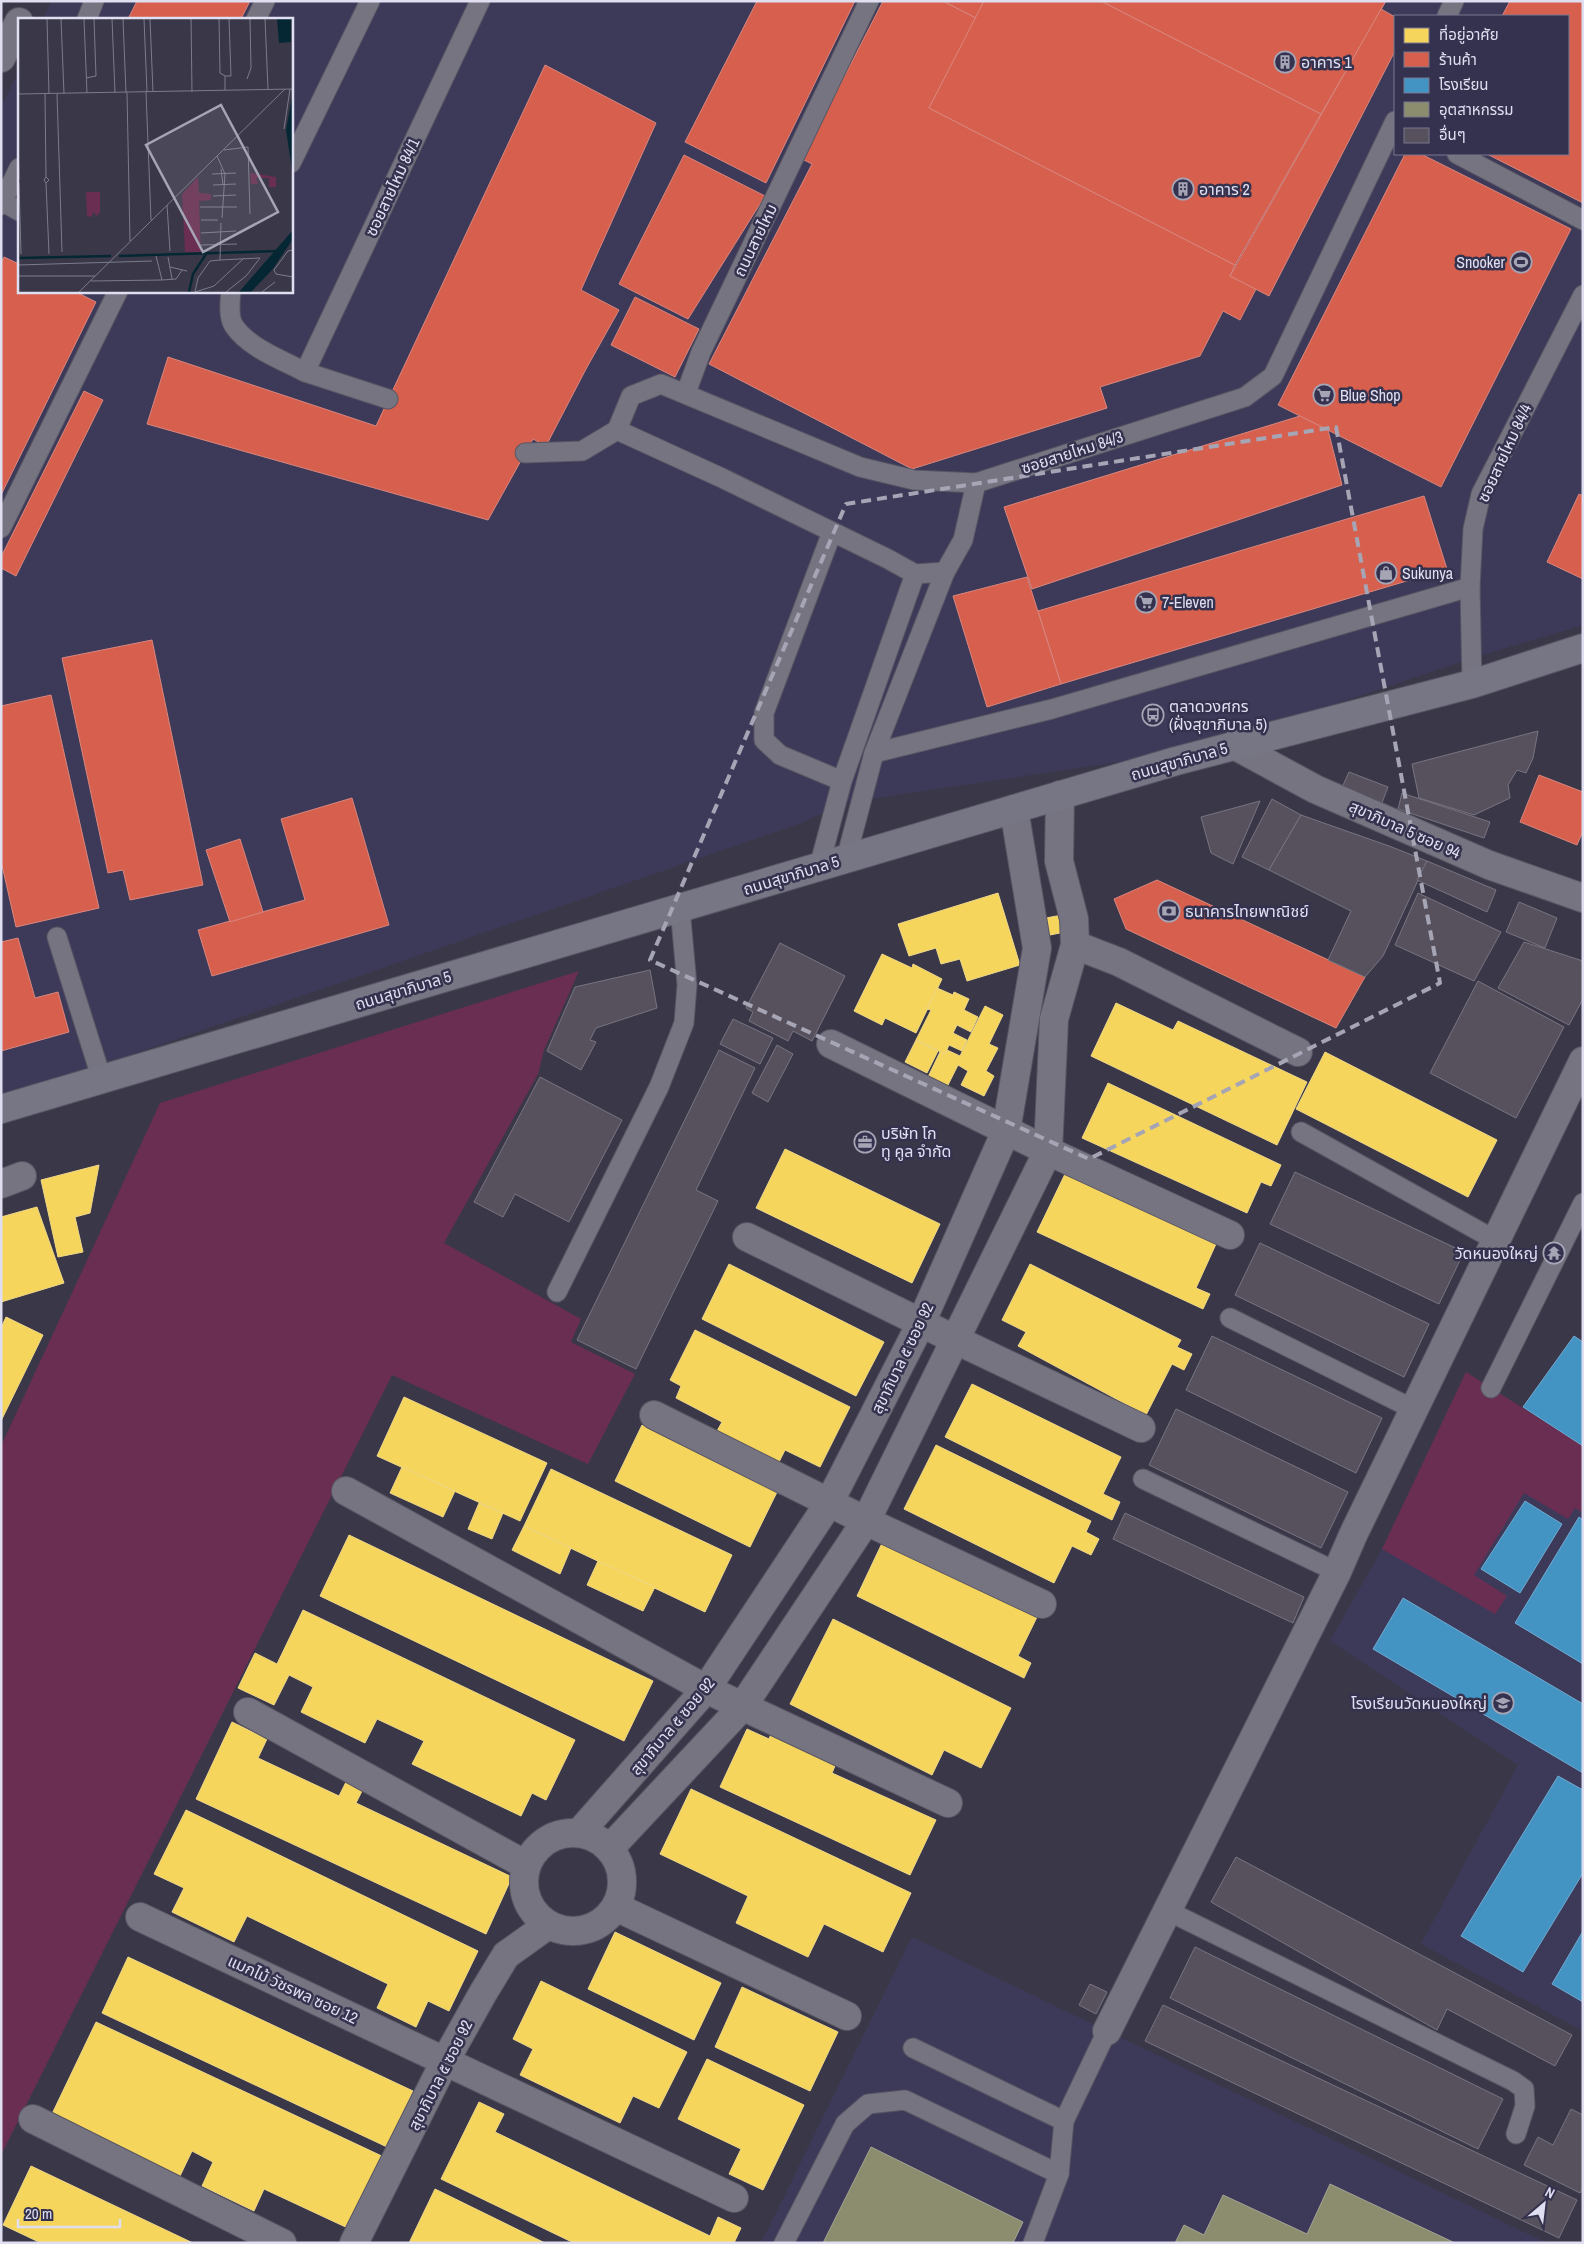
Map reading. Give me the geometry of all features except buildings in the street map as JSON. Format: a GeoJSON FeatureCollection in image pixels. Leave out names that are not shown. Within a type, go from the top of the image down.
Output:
{"type":"FeatureCollection","features":[{"type":"Feature","properties":{"kind":"main road","name":"ถนนสุขาภิบาล 5"},"geometry":{"type":"LineString","coordinates":[[1,1109],[1060,795],[1234,745],[1472,684],[1583,648]]}},
{"type":"Feature","properties":{"kind":"street"},"geometry":{"type":"LineString","coordinates":[[21,18],[29,1]]}},
{"type":"Feature","properties":{"kind":"street"},"geometry":{"type":"LineString","coordinates":[[1,58],[18,24]]}},
{"type":"Feature","properties":{"kind":"street","name":"สุขาภิบาล 5 ซอย 94"},"geometry":{"type":"LineString","coordinates":[[1234,745],[1315,789],[1489,865],[1583,898]]}},
{"type":"Feature","properties":{"kind":"street"},"geometry":{"type":"LineString","coordinates":[[610,1848],[742,1707],[866,1521],[1048,1151],[1054,1019],[1075,945],[1074,919],[1059,861],[1060,795]]}},
{"type":"Feature","properties":{"kind":"street","name":"สุขาภิบาล ๕ ซอย 92"},"geometry":{"type":"LineString","coordinates":[[579,1833],[706,1690],[829,1503],[921,1323],[1006,1131],[1037,948],[1014,809]]}},
{"type":"Feature","properties":{"kind":"street"},"geometry":{"type":"LineString","coordinates":[[1075,945],[1119,962],[1298,1052]]}},
{"type":"Feature","properties":{"kind":"street"},"geometry":{"type":"LineString","coordinates":[[830,1044],[1006,1131],[1230,1236]]}},
{"type":"Feature","properties":{"kind":"street"},"geometry":{"type":"LineString","coordinates":[[1107,2031],[1337,1572],[1413,1409],[1583,1061]]}},
{"type":"Feature","properties":{"kind":"street"},"geometry":{"type":"LineString","coordinates":[[747,1237],[956,1340],[1141,1428]]}},
{"type":"Feature","properties":{"kind":"street"},"geometry":{"type":"LineString","coordinates":[[654,1415],[829,1503],[1042,1604]]}},
{"type":"Feature","properties":{"kind":"street"},"geometry":{"type":"LineString","coordinates":[[346,1491],[706,1690],[948,1803]]}},
{"type":"Feature","properties":{"kind":"street"},"geometry":{"type":"LineString","coordinates":[[248,1712],[526,1866]]}},
{"type":"Feature","properties":{"kind":"street"},"geometry":{"type":"LineString","coordinates":[[579,1833],[596,1838],[610,1848],[620,1866],[623,1887],[616,1907],[604,1922],[586,1930],[567,1931],[548,1925],[532,1909],[524,1888],[526,1866],[538,1847],[557,1835],[579,1833]]}},
{"type":"Feature","properties":{"kind":"street"},"geometry":{"type":"LineString","coordinates":[[616,1907],[847,2016]]}},
{"type":"Feature","properties":{"kind":"street","name":"แมกไม้ วัชรพล ซอย 12"},"geometry":{"type":"LineString","coordinates":[[140,1917],[734,2198]]}},
{"type":"Feature","properties":{"kind":"street","name":"สุขาภิบาล ๕ ซอย 92"},"geometry":{"type":"LineString","coordinates":[[354,2243],[482,1993],[506,1955],[548,1925]]}},
{"type":"Feature","properties":{"kind":"street"},"geometry":{"type":"LineString","coordinates":[[34,2120],[282,2243]]}},
{"type":"Feature","properties":{"kind":"lane"},"geometry":{"type":"LineString","coordinates":[[87,18],[94,1]]}},
{"type":"Feature","properties":{"kind":"lane"},"geometry":{"type":"LineString","coordinates":[[257,18],[266,1]]}},
{"type":"Feature","properties":{"kind":"lane"},"geometry":{"type":"LineString","coordinates":[[292,161],[370,1]]}},
{"type":"Feature","properties":{"kind":"lane","name":"ซอยสายไหม 84/1"},"geometry":{"type":"LineString","coordinates":[[305,372],[480,1]]}},
{"type":"Feature","properties":{"kind":"lane","name":"ถนนสายไหม"},"geometry":{"type":"LineString","coordinates":[[686,393],[701,352],[869,1]]}},
{"type":"Feature","properties":{"kind":"lane"},"geometry":{"type":"LineString","coordinates":[[1447,15],[1454,1]]}},
{"type":"Feature","properties":{"kind":"lane","name":"ซอยสายไหม 84/3"},"geometry":{"type":"LineString","coordinates":[[976,483],[1245,397],[1273,376],[1394,123]]}},
{"type":"Feature","properties":{"kind":"lane"},"geometry":{"type":"LineString","coordinates":[[1459,155],[1583,220]]}},
{"type":"Feature","properties":{"kind":"lane"},"geometry":{"type":"LineString","coordinates":[[8,206],[18,171]]}},
{"type":"Feature","properties":{"kind":"lane"},"geometry":{"type":"LineString","coordinates":[[1,528],[118,292]]}},
{"type":"Feature","properties":{"kind":"lane"},"geometry":{"type":"LineString","coordinates":[[231,292],[230,308],[233,325],[249,342],[305,372],[388,399]]}},
{"type":"Feature","properties":{"kind":"lane","name":"ซอยสายไหม 84/4"},"geometry":{"type":"LineString","coordinates":[[1472,684],[1470,587],[1473,529],[1481,494],[1583,295]]}},
{"type":"Feature","properties":{"kind":"lane"},"geometry":{"type":"LineString","coordinates":[[525,453],[582,451],[617,430],[631,396],[661,384],[860,466],[914,480],[976,483],[963,540],[945,572],[874,753],[846,858]]}},
{"type":"Feature","properties":{"kind":"lane"},"geometry":{"type":"LineString","coordinates":[[617,430],[888,559],[915,574],[945,572]]}},
{"type":"Feature","properties":{"kind":"lane"},"geometry":{"type":"LineString","coordinates":[[832,532],[764,712],[764,740],[780,755],[842,781]]}},
{"type":"Feature","properties":{"kind":"lane"},"geometry":{"type":"LineString","coordinates":[[819,867],[842,781],[915,574]]}},
{"type":"Feature","properties":{"kind":"lane"},"geometry":{"type":"LineString","coordinates":[[874,753],[1052,709],[1470,587]]}},
{"type":"Feature","properties":{"kind":"lane"},"geometry":{"type":"LineString","coordinates":[[557,1292],[659,1087],[684,1023],[687,985],[680,908]]}},
{"type":"Feature","properties":{"kind":"lane"},"geometry":{"type":"LineString","coordinates":[[57,937],[102,1080]]}},
{"type":"Feature","properties":{"kind":"lane"},"geometry":{"type":"LineString","coordinates":[[1301,1132],[1495,1240]]}},
{"type":"Feature","properties":{"kind":"lane"},"geometry":{"type":"LineString","coordinates":[[1491,1388],[1583,1203]]}},
{"type":"Feature","properties":{"kind":"lane"},"geometry":{"type":"LineString","coordinates":[[1230,1318],[1413,1409]]}},
{"type":"Feature","properties":{"kind":"lane"},"geometry":{"type":"LineString","coordinates":[[1143,1479],[1337,1572]]}},
{"type":"Feature","properties":{"kind":"lane"},"geometry":{"type":"LineString","coordinates":[[1168,1911],[1513,2081],[1524,2089],[1525,2106],[1516,2134]]}},
{"type":"Feature","properties":{"kind":"lane"},"geometry":{"type":"LineString","coordinates":[[1033,2243],[1058,2174],[1064,2121],[1107,2031]]}},
{"type":"Feature","properties":{"kind":"lane"},"geometry":{"type":"LineString","coordinates":[[913,2048],[1064,2121]]}},
{"type":"Feature","properties":{"kind":"lane"},"geometry":{"type":"LineString","coordinates":[[784,2243],[845,2124],[868,2104],[905,2100],[1058,2174]]}},
{"type":"Feature","properties":{"kind":"highlighted area"},"geometry":{"type":"Polygon","coordinates":[[[1336,427],[1440,983],[1089,1159],[650,960],[846,504],[1336,427]]]}},
{"type":"Feature","properties":{"kind":"shaded area"},"geometry":{"type":"Polygon","coordinates":[[[51,1],[1583,1],[1583,625],[1466,660],[1200,750],[848,802],[801,823],[1,1100],[1,107],[18,72],[18,292],[292,292],[292,18],[43,18],[51,1]]]}},
{"type":"Feature","properties":{"kind":"shaded area"},"geometry":{"type":"Polygon","coordinates":[[[579,971],[544,1050],[538,1074],[444,1243],[581,1319],[571,1342],[635,1374],[588,1464],[392,1375],[1,2155],[1,1446],[160,1103],[579,971]]]}},
{"type":"Feature","properties":{"kind":"shaded area","name":"โรงเรียนวัดหนองใหญ่"},"geometry":{"type":"Polygon","coordinates":[[[1466,1372],[1583,1447],[1583,2031],[1421,1944],[1518,1765],[1330,1641],[1382,1549],[1466,1372]]]}},
{"type":"Feature","properties":{"kind":"shaded area"},"geometry":{"type":"Polygon","coordinates":[[[1466,1372],[1583,1446],[1583,1513],[1575,1508],[1568,1519],[1524,1493],[1474,1575],[1507,1596],[1495,1614],[1382,1549],[1466,1372]]]}},
{"type":"Feature","properties":{"kind":"shaded area"},"geometry":{"type":"Polygon","coordinates":[[[912,1937],[1547,2243],[761,2243],[912,1937]]]}},
{"type":"Feature","properties":{"kind":"place","name":"อาคาร 1"},"geometry":{"type":"Point","coordinates":[1285,62]}},
{"type":"Feature","properties":{"kind":"place","name":"อาคาร 2"},"geometry":{"type":"Point","coordinates":[1183,189]}},
{"type":"Feature","properties":{"kind":"place","name":"Snooker"},"geometry":{"type":"Point","coordinates":[1521,262]}},
{"type":"Feature","properties":{"kind":"place","name":"Blue Shop"},"geometry":{"type":"Point","coordinates":[1324,395]}},
{"type":"Feature","properties":{"kind":"place","name":"Sukunya"},"geometry":{"type":"Point","coordinates":[1386,573]}},
{"type":"Feature","properties":{"kind":"place","name":"7-Eleven"},"geometry":{"type":"Point","coordinates":[1146,602]}},
{"type":"Feature","properties":{"kind":"place","name":"ตลาดวงศกร (ฝั่งสุขาภิบาล 5)"},"geometry":{"type":"Point","coordinates":[1153,715]}},
{"type":"Feature","properties":{"kind":"place","name":"ธนาคารไทยพาณิชย์"},"geometry":{"type":"Point","coordinates":[1169,911]}},
{"type":"Feature","properties":{"kind":"place","name":"บริษัท โก ทู คูล จำกัด"},"geometry":{"type":"Point","coordinates":[865,1142]}},
{"type":"Feature","properties":{"kind":"place","name":"วัดหนองใหญ่"},"geometry":{"type":"Point","coordinates":[1554,1253]}},
{"type":"Feature","properties":{"kind":"place","name":"โรงเรียนวัดหนองใหญ่"},"geometry":{"type":"Point","coordinates":[1503,1703]}}]}
